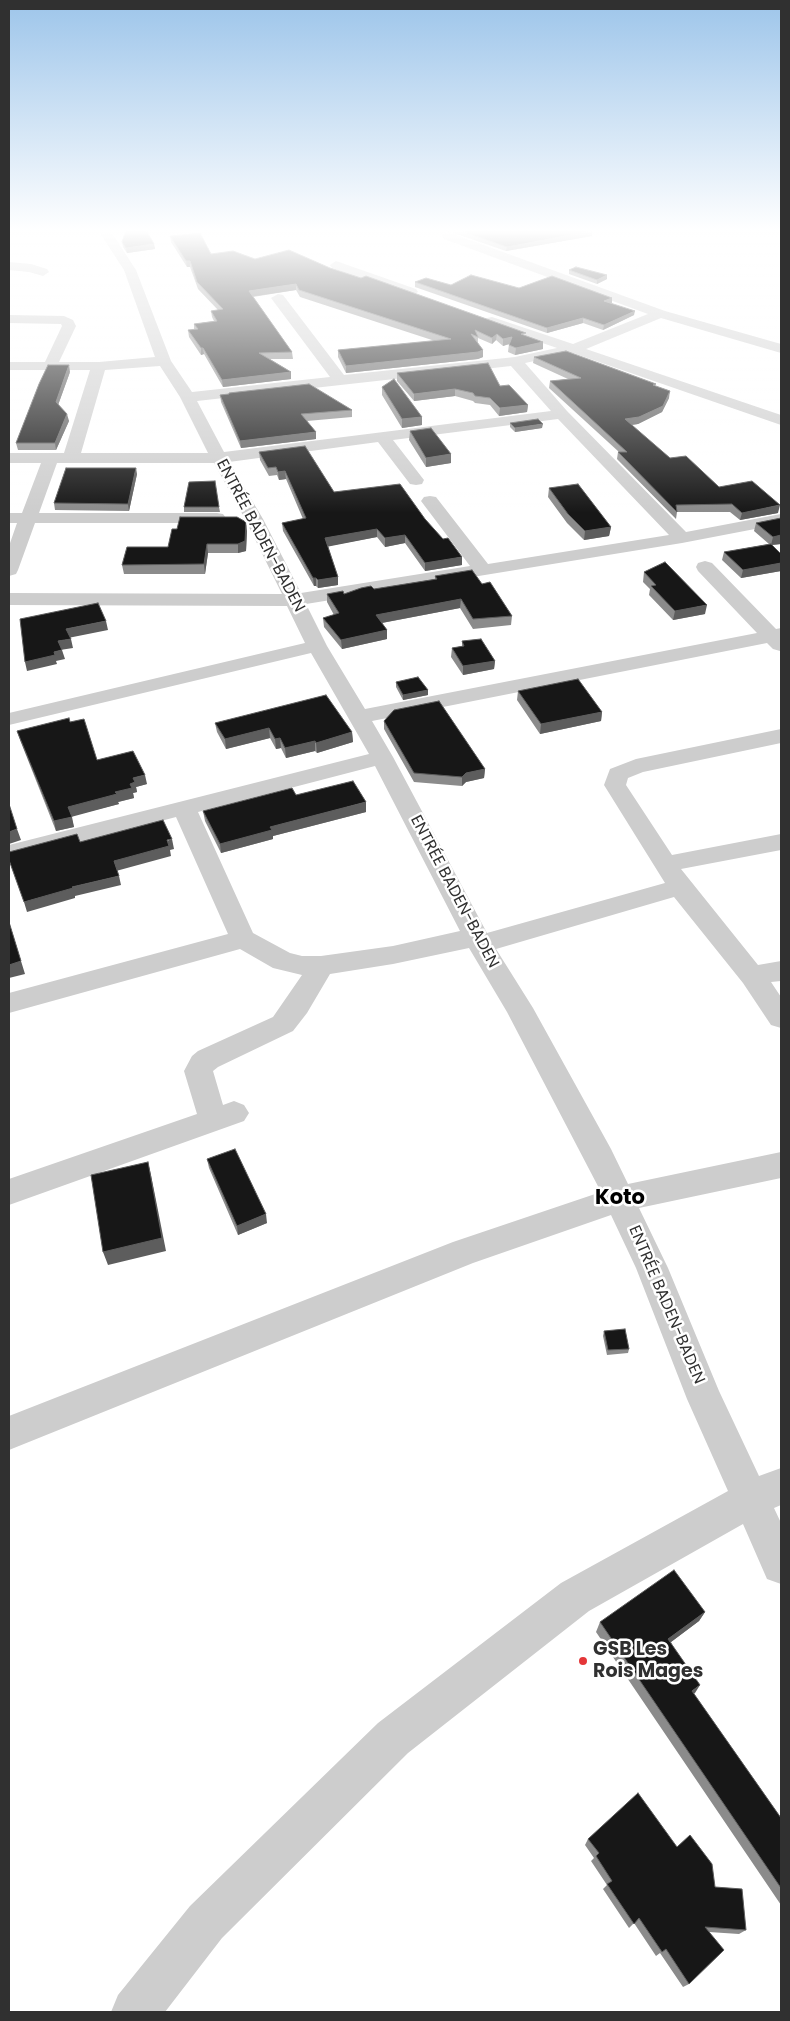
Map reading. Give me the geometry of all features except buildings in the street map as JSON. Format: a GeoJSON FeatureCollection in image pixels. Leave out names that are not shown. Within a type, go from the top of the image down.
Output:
{"type":"FeatureCollection","features":[{"type":"Feature","properties":{"kind":"street"},"geometry":{"type":"LineString","coordinates":[[50,366],[68,324]]}},
{"type":"Feature","properties":{"kind":"street","name":"ENTRÉE BADEN-BADEN"},"geometry":{"type":"LineString","coordinates":[[150,324],[164,361],[188,397],[218,458],[254,519],[296,600],[317,646],[382,757],[478,941],[519,1008],[600,1158],[652,1268],[705,1399],[766,1493],[781,1565]]}},
{"type":"Feature","properties":{"kind":"street"},"geometry":{"type":"LineString","coordinates":[[298,324],[341,381]]}},
{"type":"Feature","properties":{"kind":"street"},"geometry":{"type":"LineString","coordinates":[[501,324],[781,420]]}},
{"type":"Feature","properties":{"kind":"street"},"geometry":{"type":"LineString","coordinates":[[188,397],[515,361],[573,349],[634,324]]}},
{"type":"Feature","properties":{"kind":"street"},"geometry":{"type":"LineString","coordinates":[[699,324],[781,349]]}},
{"type":"Feature","properties":{"kind":"street"},"geometry":{"type":"LineString","coordinates":[[9,366],[99,366],[164,361]]}},
{"type":"Feature","properties":{"kind":"street"},"geometry":{"type":"LineString","coordinates":[[515,361],[562,414],[682,538]]}},
{"type":"Feature","properties":{"kind":"street"},"geometry":{"type":"LineString","coordinates":[[71,458],[99,366]]}},
{"type":"Feature","properties":{"kind":"street"},"geometry":{"type":"LineString","coordinates":[[9,458],[218,458],[562,414]]}},
{"type":"Feature","properties":{"kind":"street"},"geometry":{"type":"LineString","coordinates":[[382,437],[416,480]]}},
{"type":"Feature","properties":{"kind":"street"},"geometry":{"type":"LineString","coordinates":[[9,570],[51,457]]}},
{"type":"Feature","properties":{"kind":"street"},"geometry":{"type":"LineString","coordinates":[[430,501],[482,569]]}},
{"type":"Feature","properties":{"kind":"street"},"geometry":{"type":"LineString","coordinates":[[9,518],[254,519]]}},
{"type":"Feature","properties":{"kind":"street"},"geometry":{"type":"LineString","coordinates":[[9,599],[296,600],[682,538],[781,519]]}},
{"type":"Feature","properties":{"kind":"street"},"geometry":{"type":"LineString","coordinates":[[705,567],[778,639]]}},
{"type":"Feature","properties":{"kind":"street"},"geometry":{"type":"LineString","coordinates":[[359,717],[778,639]]}},
{"type":"Feature","properties":{"kind":"street"},"geometry":{"type":"LineString","coordinates":[[9,719],[317,646]]}},
{"type":"Feature","properties":{"kind":"street"},"geometry":{"type":"LineString","coordinates":[[781,736],[636,766],[618,774],[615,785],[680,887],[752,976],[781,1018]]}},
{"type":"Feature","properties":{"kind":"street"},"geometry":{"type":"LineString","coordinates":[[9,853],[382,757]]}},
{"type":"Feature","properties":{"kind":"street"},"geometry":{"type":"LineString","coordinates":[[184,808],[243,939],[282,961],[302,966],[321,966],[393,956],[478,941],[680,887]]}},
{"type":"Feature","properties":{"kind":"street"},"geometry":{"type":"LineString","coordinates":[[665,864],[781,842]]}},
{"type":"Feature","properties":{"kind":"street"},"geometry":{"type":"LineString","coordinates":[[9,1003],[243,939]]}},
{"type":"Feature","properties":{"kind":"street"},"geometry":{"type":"LineString","coordinates":[[9,1192],[224,1117],[198,1071],[202,1064],[208,1059],[283,1024],[297,1006],[321,966]]}},
{"type":"Feature","properties":{"kind":"street"},"geometry":{"type":"LineString","coordinates":[[752,976],[781,972]]}},
{"type":"Feature","properties":{"kind":"street"},"geometry":{"type":"LineString","coordinates":[[9,1433],[464,1252],[620,1199],[781,1165]]}},
{"type":"Feature","properties":{"kind":"street"},"geometry":{"type":"LineString","coordinates":[[135,2012],[206,1922],[393,1738],[575,1597],[766,1493]]}},
{"type":"Feature","properties":{"kind":"place","name":"GSB Les Rois Mages"},"geometry":{"type":"Point","coordinates":[583,1661]}},
{"type":"Feature","properties":{"kind":"district","name":"Koto"},"geometry":{"type":"Point","coordinates":[620,1199]}}]}
